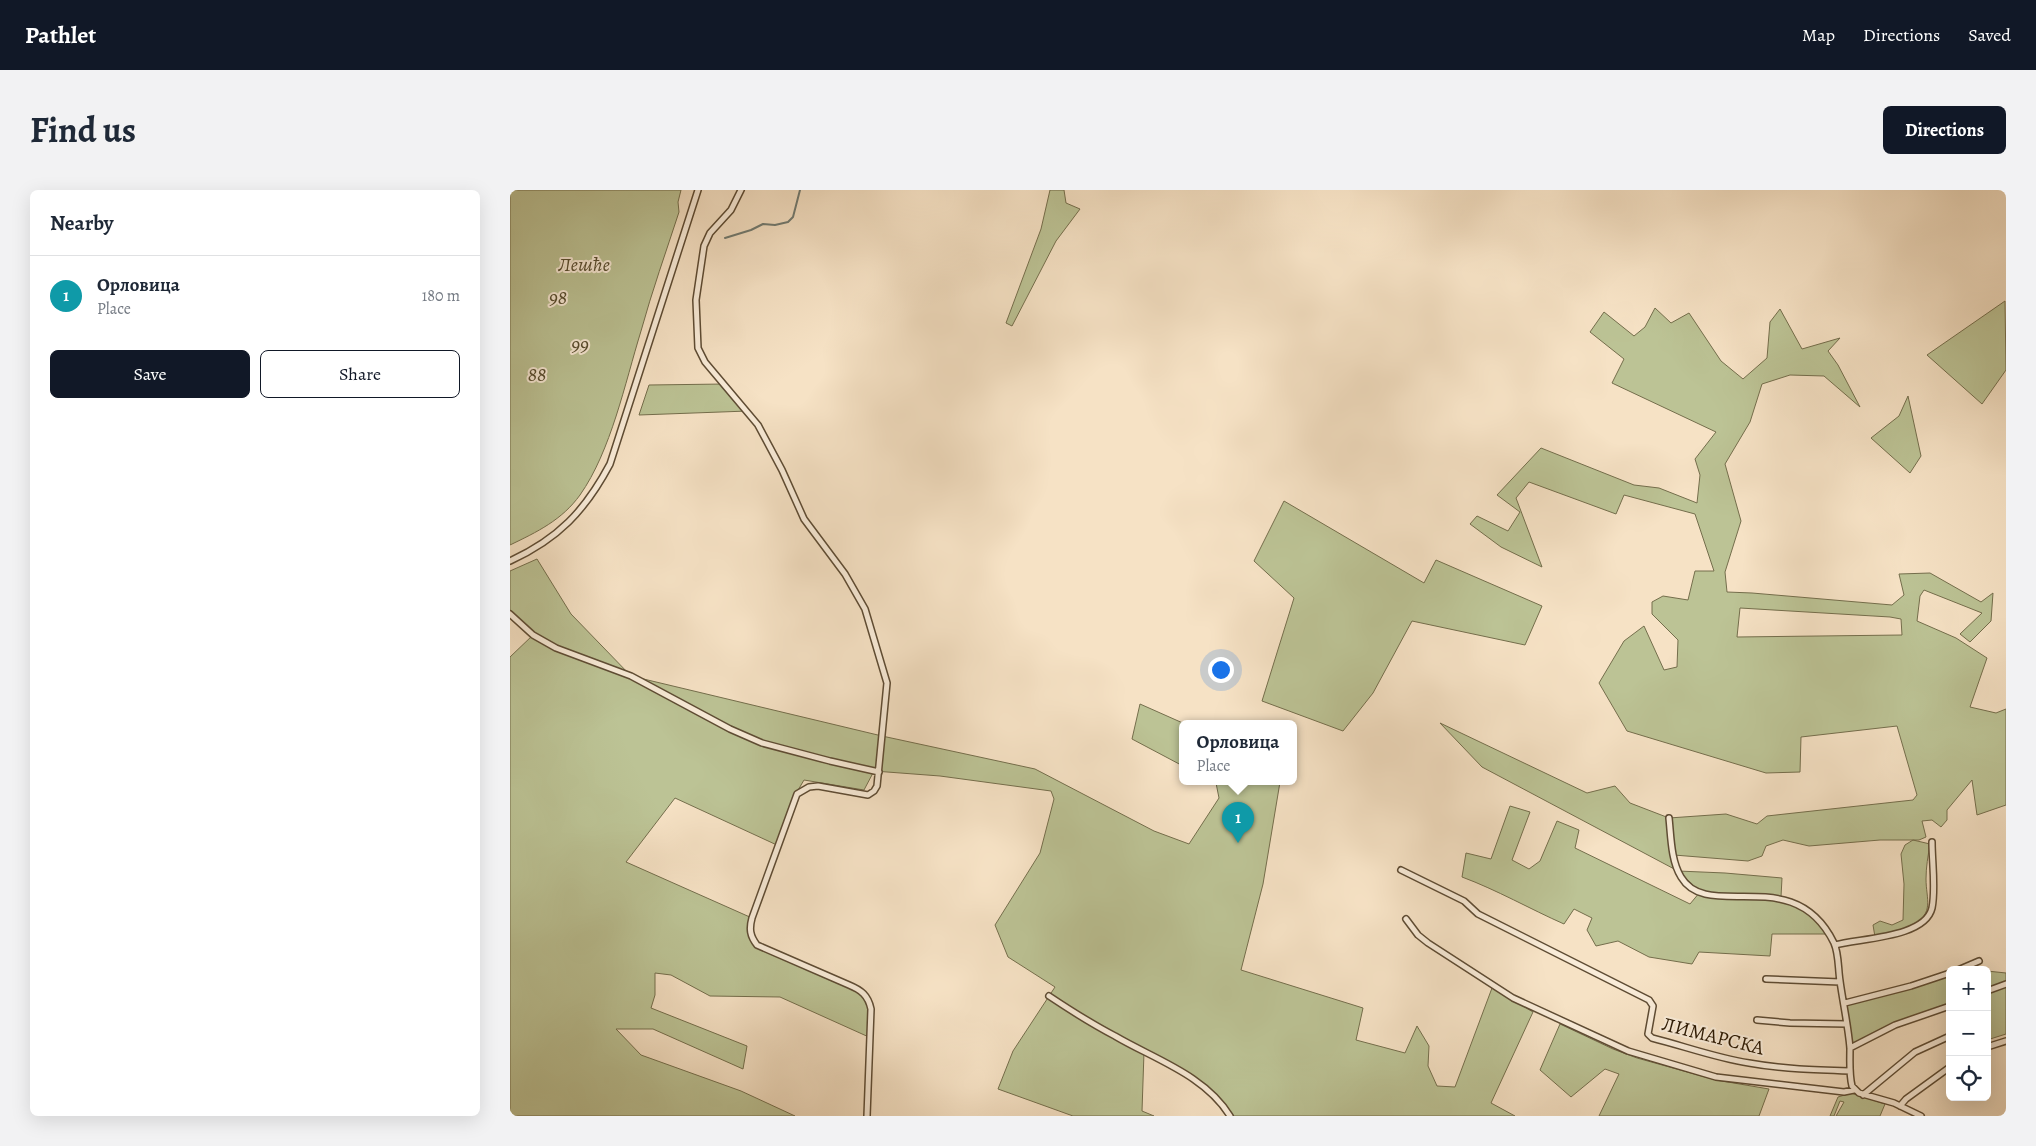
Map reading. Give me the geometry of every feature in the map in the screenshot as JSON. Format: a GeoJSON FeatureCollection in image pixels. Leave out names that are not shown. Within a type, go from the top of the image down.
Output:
{"type":"FeatureCollection","features":[{"type":"Feature","properties":{"kind":"street"},"geometry":{"type":"LineString","coordinates":[[510,561],[534,550],[570,523],[590,499],[610,464],[698,190]]}},
{"type":"Feature","properties":{"kind":"street"},"geometry":{"type":"LineString","coordinates":[[742,190],[733,206],[710,233],[704,246],[696,300],[698,348],[704,362],[738,398],[758,425],[782,470],[804,519],[845,574],[864,609],[887,683],[877,786],[868,795],[818,786],[803,790],[794,797],[779,846],[750,927],[752,938],[757,945],[862,990],[866,995],[871,1009],[867,1116]]}},
{"type":"Feature","properties":{"kind":"street"},"geometry":{"type":"LineString","coordinates":[[510,614],[533,635],[556,648],[631,676],[762,743],[879,772]]}},
{"type":"Feature","properties":{"kind":"street"},"geometry":{"type":"LineString","coordinates":[[1669,818],[1675,862],[1686,884],[1700,892],[1715,896],[1760,897],[1793,902],[1809,910],[1815,916],[1835,946],[1845,1002],[1850,1048],[1850,1071],[1854,1090],[1922,1116]]}},
{"type":"Feature","properties":{"kind":"street"},"geometry":{"type":"LineString","coordinates":[[1835,946],[1908,931],[1926,919],[1932,907],[1932,842]]}},
{"type":"Feature","properties":{"kind":"street","name":"ЛИМАРСКА"},"geometry":{"type":"LineString","coordinates":[[1401,870],[1464,901],[1478,914],[1649,1000],[1653,1006],[1648,1034],[1652,1038],[1710,1055],[1748,1063],[1850,1071]]}},
{"type":"Feature","properties":{"kind":"street"},"geometry":{"type":"LineString","coordinates":[[1406,919],[1418,935],[1428,943],[1513,998],[1628,1051],[1716,1077],[1844,1092],[1854,1090]]}},
{"type":"Feature","properties":{"kind":"street"},"geometry":{"type":"LineString","coordinates":[[1967,966],[1979,961]]}},
{"type":"Feature","properties":{"kind":"street"},"geometry":{"type":"LineString","coordinates":[[1845,1002],[1911,986],[1946,974]]}},
{"type":"Feature","properties":{"kind":"street"},"geometry":{"type":"LineString","coordinates":[[1766,979],[1840,982]]}},
{"type":"Feature","properties":{"kind":"street"},"geometry":{"type":"LineString","coordinates":[[1991,990],[2006,984]]}},
{"type":"Feature","properties":{"kind":"street"},"geometry":{"type":"LineString","coordinates":[[1049,996],[1115,1036],[1191,1077],[1214,1096],[1230,1116]]}},
{"type":"Feature","properties":{"kind":"street"},"geometry":{"type":"LineString","coordinates":[[1850,1048],[1896,1025],[1946,1007]]}},
{"type":"Feature","properties":{"kind":"street"},"geometry":{"type":"LineString","coordinates":[[1757,1020],[1790,1023],[1847,1024]]}},
{"type":"Feature","properties":{"kind":"street"},"geometry":{"type":"LineString","coordinates":[[1863,1095],[1915,1052],[1946,1038]]}},
{"type":"Feature","properties":{"kind":"street"},"geometry":{"type":"LineString","coordinates":[[1991,1047],[2006,1041]]}},
{"type":"Feature","properties":{"kind":"street"},"geometry":{"type":"LineString","coordinates":[[1900,1106],[1906,1098],[1946,1070]]}},
{"type":"Feature","properties":{"kind":"green space","name":"Лешће"},"geometry":{"type":"Polygon","coordinates":[[[510,190],[681,190],[678,202],[679,212],[616,416],[591,477],[580,495],[565,512],[539,530],[510,545],[510,190]]]}},
{"type":"Feature","properties":{"kind":"green space"},"geometry":{"type":"Polygon","coordinates":[[[1050,190],[1064,190],[1066,203],[1080,209],[1056,241],[1012,326],[1006,323],[1041,229],[1050,190]]]}},
{"type":"Feature","properties":{"kind":"green space"},"geometry":{"type":"Polygon","coordinates":[[[2005,301],[2006,370],[1982,404],[1927,355],[2005,301]]]}},
{"type":"Feature","properties":{"kind":"green space"},"geometry":{"type":"Polygon","coordinates":[[[1655,308],[1671,323],[1689,313],[1721,361],[1743,379],[1767,358],[1770,322],[1780,309],[1802,349],[1840,338],[1828,351],[1838,365],[1860,407],[1824,376],[1790,375],[1762,384],[1750,422],[1725,464],[1741,521],[1725,572],[1727,592],[1892,605],[1904,595],[1899,574],[1930,573],[1981,602],[1993,593],[1991,621],[1970,642],[1960,634],[1982,613],[1924,590],[1920,596],[1917,621],[1956,638],[1987,658],[1970,707],[1996,713],[2006,709],[2006,805],[1977,815],[1972,780],[1947,810],[1947,820],[1941,827],[1932,820],[1922,821],[1926,837],[1919,840],[1880,840],[1809,846],[1783,840],[1766,846],[1762,856],[1748,861],[1674,855],[1678,871],[1482,767],[1440,723],[1587,793],[1615,786],[1630,803],[1669,818],[1726,814],[1757,824],[1767,816],[1913,800],[1917,795],[1897,726],[1801,737],[1800,772],[1766,773],[1627,731],[1599,683],[1624,641],[1644,626],[1664,670],[1677,667],[1678,640],[1652,614],[1652,602],[1663,596],[1688,600],[1695,571],[1714,571],[1695,514],[1624,495],[1616,514],[1529,482],[1516,498],[1542,567],[1501,547],[1470,524],[1477,516],[1508,531],[1520,512],[1497,495],[1541,448],[1634,485],[1659,488],[1697,503],[1700,475],[1695,459],[1716,432],[1612,383],[1624,359],[1590,332],[1604,312],[1634,336],[1645,327],[1655,308]],[[1740,608],[1737,637],[1902,635],[1901,619],[1740,608]]]}},
{"type":"Feature","properties":{"kind":"green space"},"geometry":{"type":"Polygon","coordinates":[[[724,384],[748,411],[639,415],[649,385],[724,384]]]}},
{"type":"Feature","properties":{"kind":"green space"},"geometry":{"type":"Polygon","coordinates":[[[1908,396],[1921,456],[1910,473],[1871,438],[1899,416],[1908,396]]]}},
{"type":"Feature","properties":{"kind":"green space"},"geometry":{"type":"Polygon","coordinates":[[[1284,501],[1424,583],[1436,560],[1542,606],[1525,645],[1412,621],[1373,693],[1343,731],[1262,701],[1294,598],[1254,561],[1284,501]]]}},
{"type":"Feature","properties":{"kind":"green space"},"geometry":{"type":"Polygon","coordinates":[[[537,559],[571,614],[631,676],[882,736],[1035,769],[1154,831],[1189,844],[1219,798],[1216,785],[1280,785],[1263,884],[1241,970],[1363,1008],[1356,1040],[1405,1053],[1417,1026],[1429,1046],[1428,1066],[1437,1086],[1455,1087],[1492,988],[1533,1012],[1491,1103],[1515,1116],[1230,1116],[1206,1088],[1144,1052],[1142,1111],[1154,1116],[1073,1116],[998,1089],[1013,1051],[1055,987],[1008,957],[995,925],[1040,853],[1054,799],[1051,791],[940,776],[874,771],[864,790],[804,780],[794,797],[779,846],[675,798],[626,862],[752,918],[750,934],[757,945],[862,991],[870,1002],[871,1038],[780,997],[710,996],[671,975],[655,973],[655,995],[651,1008],[747,1046],[743,1069],[653,1029],[616,1029],[641,1055],[741,1091],[795,1116],[510,1116],[510,657],[533,635],[510,614],[510,571],[537,559]]]}},
{"type":"Feature","properties":{"kind":"green space"},"geometry":{"type":"Polygon","coordinates":[[[1140,704],[1179,721],[1179,764],[1132,739],[1140,704]]]}},
{"type":"Feature","properties":{"kind":"green space"},"geometry":{"type":"Polygon","coordinates":[[[1510,806],[1530,812],[1512,860],[1529,869],[1540,861],[1557,821],[1579,830],[1575,848],[1690,904],[1700,892],[1678,871],[1782,878],[1781,897],[1809,911],[1828,934],[1772,934],[1770,956],[1699,952],[1692,964],[1649,957],[1618,941],[1596,946],[1587,930],[1592,918],[1574,909],[1564,924],[1462,877],[1466,853],[1491,859],[1510,806]]]}},
{"type":"Feature","properties":{"kind":"green space"},"geometry":{"type":"Polygon","coordinates":[[[1913,840],[1930,844],[1926,875],[1927,911],[1919,921],[1908,928],[1875,937],[1873,925],[1880,921],[1892,925],[1903,920],[1904,884],[1901,854],[1905,845],[1913,840]]]}},
{"type":"Feature","properties":{"kind":"green space"},"geometry":{"type":"Polygon","coordinates":[[[1991,971],[2006,973],[2006,1034],[1991,1039],[1991,971]]]}},
{"type":"Feature","properties":{"kind":"green space"},"geometry":{"type":"Polygon","coordinates":[[[1946,974],[1946,1007],[1908,1020],[1850,1048],[1845,1003],[1946,974]]]}},
{"type":"Feature","properties":{"kind":"green space"},"geometry":{"type":"Polygon","coordinates":[[[1560,1024],[1637,1058],[1716,1080],[1769,1089],[1759,1116],[1599,1116],[1619,1074],[1605,1069],[1571,1097],[1540,1070],[1560,1024]]]}},
{"type":"Feature","properties":{"kind":"green space"},"geometry":{"type":"Polygon","coordinates":[[[1851,1093],[1885,1104],[1880,1116],[1836,1116],[1844,1102],[1840,1101],[1834,1116],[1830,1116],[1838,1097],[1851,1093]]]}},
{"type":"Feature","properties":{"kind":"waterway"},"geometry":{"type":"LineString","coordinates":[[725,238],[763,224],[775,225],[788,222],[793,217],[800,190]]}},
{"type":"Feature","properties":{"kind":"place","name":"Орловица"},"geometry":{"type":"Point","coordinates":[1238,843]}},
{"type":"Feature","properties":{"kind":"park label","name":"98"},"geometry":{"type":"Point","coordinates":[558,297]}},
{"type":"Feature","properties":{"kind":"park label","name":"99"},"geometry":{"type":"Point","coordinates":[580,344]}},
{"type":"Feature","properties":{"kind":"park label","name":"88"},"geometry":{"type":"Point","coordinates":[537,374]}}]}
